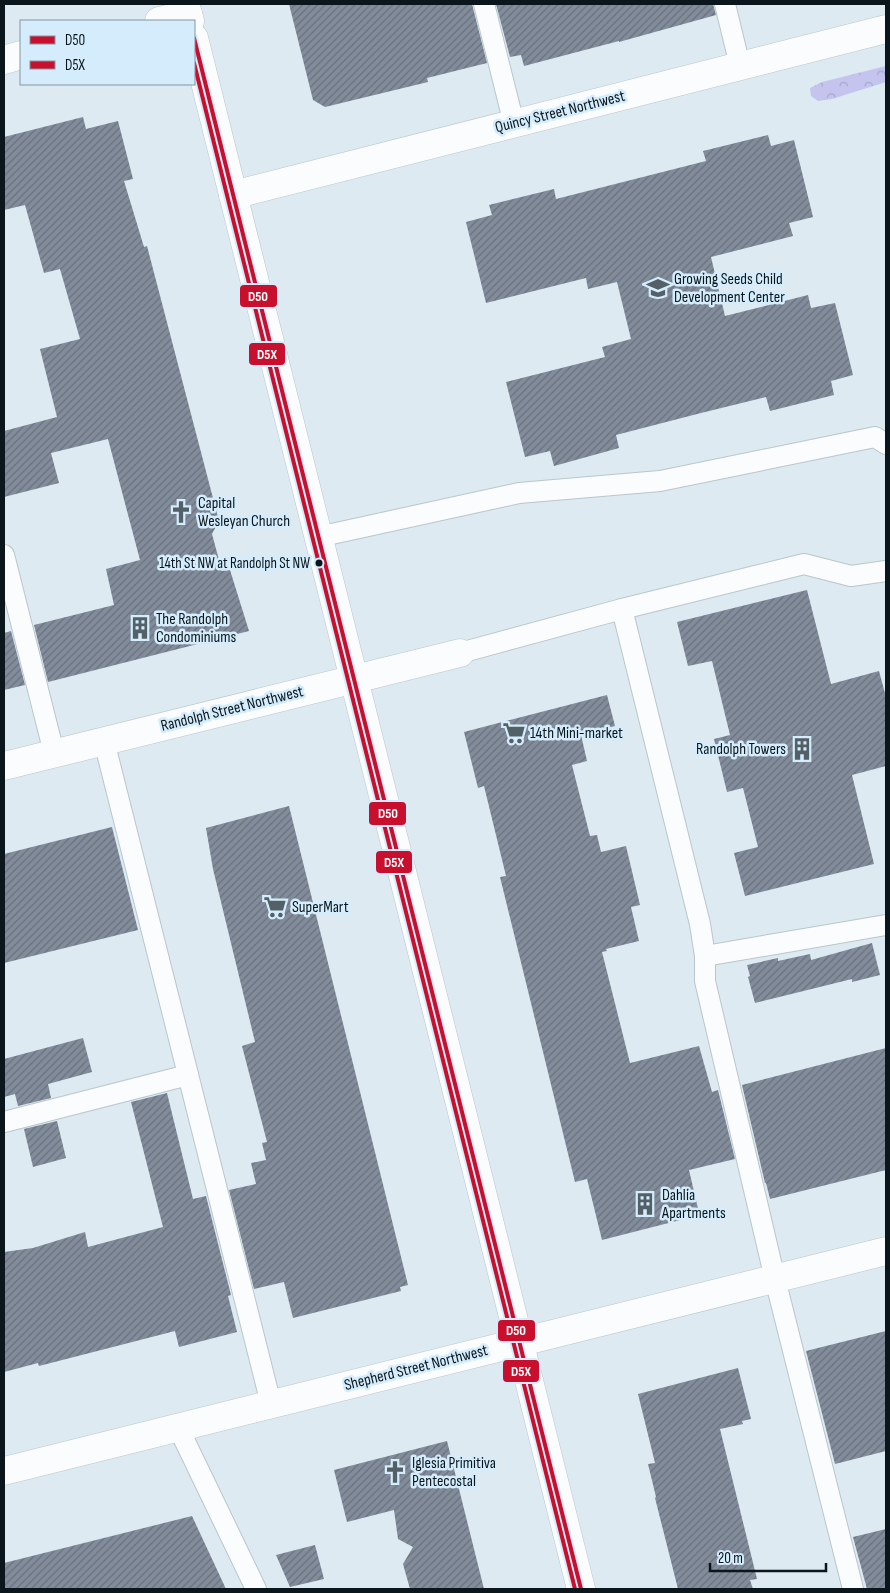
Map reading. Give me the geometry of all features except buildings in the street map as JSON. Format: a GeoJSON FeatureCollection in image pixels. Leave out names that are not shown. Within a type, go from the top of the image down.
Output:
{"type":"FeatureCollection","features":[{"type":"Feature","properties":{"kind":"street"},"geometry":{"type":"LineString","coordinates":[[174,20],[189,19]]}},
{"type":"Feature","properties":{"kind":"street","name":"Quincy Street Northwest"},"geometry":{"type":"LineString","coordinates":[[233,195],[886,29]]}},
{"type":"Feature","properties":{"kind":"street"},"geometry":{"type":"LineString","coordinates":[[195,43],[581,1589]]}},
{"type":"Feature","properties":{"kind":"street"},"geometry":{"type":"LineString","coordinates":[[4,60],[20,55]]}},
{"type":"Feature","properties":{"kind":"street","name":"Randolph Street Northwest"},"geometry":{"type":"LineString","coordinates":[[4,766],[460,653]]}},
{"type":"Feature","properties":{"kind":"street","name":"Shepherd Street Northwest"},"geometry":{"type":"LineString","coordinates":[[4,1471],[886,1251]]}},
{"type":"Feature","properties":{"kind":"lane"},"geometry":{"type":"LineString","coordinates":[[484,4],[514,124]]}},
{"type":"Feature","properties":{"kind":"lane"},"geometry":{"type":"LineString","coordinates":[[725,4],[740,66]]}},
{"type":"Feature","properties":{"kind":"lane"},"geometry":{"type":"LineString","coordinates":[[318,537],[519,493],[660,481],[875,437],[886,444]]}},
{"type":"Feature","properties":{"kind":"lane"},"geometry":{"type":"LineString","coordinates":[[4,555],[54,753]]}},
{"type":"Feature","properties":{"kind":"lane"},"geometry":{"type":"LineString","coordinates":[[460,653],[622,609],[804,564],[851,576],[886,571]]}},
{"type":"Feature","properties":{"kind":"lane"},"geometry":{"type":"LineString","coordinates":[[622,609],[700,924],[705,956],[705,981],[775,1278],[853,1589]]}},
{"type":"Feature","properties":{"kind":"lane"},"geometry":{"type":"LineString","coordinates":[[104,741],[271,1404]]}},
{"type":"Feature","properties":{"kind":"lane"},"geometry":{"type":"LineString","coordinates":[[705,956],[886,925]]}},
{"type":"Feature","properties":{"kind":"lane"},"geometry":{"type":"LineString","coordinates":[[4,1122],[188,1075]]}},
{"type":"Feature","properties":{"kind":"lane"},"geometry":{"type":"LineString","coordinates":[[178,1428],[256,1589]]}},
{"type":"Feature","properties":{"kind":"green space"},"geometry":{"type":"Polygon","coordinates":[[[886,66],[886,82],[832,99],[818,101],[811,96],[810,88],[822,82],[886,66]]]}},
{"type":"Feature","properties":{"kind":"transit line","name":"D50"},"geometry":{"type":"LineString","coordinates":[[195,42],[581,1589]]}},
{"type":"Feature","properties":{"kind":"transit line","name":"D5X"},"geometry":{"type":"LineString","coordinates":[[195,67],[575,1589]]}},
{"type":"Feature","properties":{"kind":"place","name":"Growing Seeds Child Development Center"},"geometry":{"type":"Point","coordinates":[658,288]}},
{"type":"Feature","properties":{"kind":"place","name":"Capital Wesleyan Church"},"geometry":{"type":"Point","coordinates":[181,512]}},
{"type":"Feature","properties":{"kind":"place","name":"14th St NW at Randolph St NW"},"geometry":{"type":"Point","coordinates":[319,563]}},
{"type":"Feature","properties":{"kind":"place","name":"The Randolph Condominiums"},"geometry":{"type":"Point","coordinates":[140,628]}},
{"type":"Feature","properties":{"kind":"place","name":"14th Mini-market"},"geometry":{"type":"Point","coordinates":[514,733]}},
{"type":"Feature","properties":{"kind":"place","name":"Randolph Towers"},"geometry":{"type":"Point","coordinates":[802,749]}},
{"type":"Feature","properties":{"kind":"place","name":"SuperMart"},"geometry":{"type":"Point","coordinates":[275,907]}},
{"type":"Feature","properties":{"kind":"place","name":"Dahlia Apartments"},"geometry":{"type":"Point","coordinates":[645,1204]}},
{"type":"Feature","properties":{"kind":"place","name":"Iglesia Primitiva Pentecostal"},"geometry":{"type":"Point","coordinates":[395,1472]}}]}
